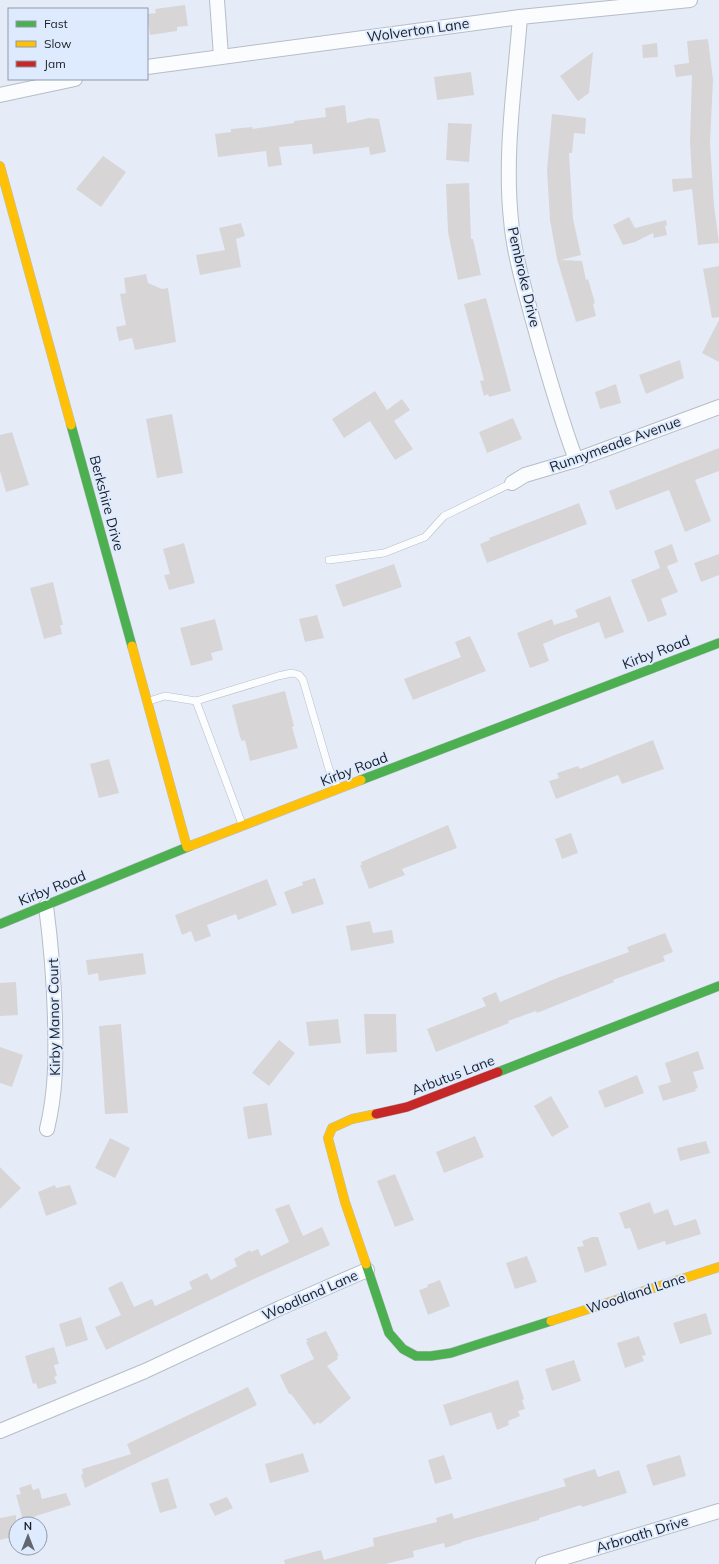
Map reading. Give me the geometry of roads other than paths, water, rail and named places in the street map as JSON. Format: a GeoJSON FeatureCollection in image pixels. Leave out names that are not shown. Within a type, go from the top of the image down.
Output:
{"type":"FeatureCollection","features":[{"type":"Feature","properties":{"kind":"street"},"geometry":{"type":"LineString","coordinates":[[217,0],[221,56]]}},
{"type":"Feature","properties":{"kind":"street","name":"Wolverton Lane"},"geometry":{"type":"LineString","coordinates":[[148,67],[520,17],[604,4],[690,0]]}},
{"type":"Feature","properties":{"kind":"street","name":"Pembroke Drive"},"geometry":{"type":"LineString","coordinates":[[520,17],[509,171],[512,234],[520,273],[541,351],[558,408],[576,460]]}},
{"type":"Feature","properties":{"kind":"street"},"geometry":{"type":"LineString","coordinates":[[0,95],[70,80]]}},
{"type":"Feature","properties":{"kind":"street","name":"Berkshire Drive"},"geometry":{"type":"LineString","coordinates":[[0,166],[187,847]]}},
{"type":"Feature","properties":{"kind":"street","name":"Runnymeade Avenue"},"geometry":{"type":"LineString","coordinates":[[512,483],[525,475],[576,460],[719,407]]}},
{"type":"Feature","properties":{"kind":"street","name":"Kirby Road"},"geometry":{"type":"LineString","coordinates":[[0,924],[187,847],[719,643]]}},
{"type":"Feature","properties":{"kind":"street","name":"Kirby Manor Court"},"geometry":{"type":"LineString","coordinates":[[46,906],[53,969],[56,1055],[54,1093],[47,1129]]}},
{"type":"Feature","properties":{"kind":"street","name":"Arbutus Lane"},"geometry":{"type":"LineString","coordinates":[[367,1270],[329,1146],[328,1138],[332,1128],[352,1119],[407,1107],[719,986]]}},
{"type":"Feature","properties":{"kind":"street","name":"Woodland Lane"},"geometry":{"type":"LineString","coordinates":[[0,1431],[146,1371],[280,1308],[367,1270],[389,1333],[398,1347],[411,1354],[431,1357],[719,1267]]}},
{"type":"Feature","properties":{"kind":"street","name":"Arbroath Drive"},"geometry":{"type":"LineString","coordinates":[[543,1564],[719,1511]]}},
{"type":"Feature","properties":{"kind":"lane"},"geometry":{"type":"LineString","coordinates":[[329,560],[384,553],[425,537],[444,516],[512,483]]}},
{"type":"Feature","properties":{"kind":"lane"},"geometry":{"type":"LineString","coordinates":[[147,702],[165,696],[196,701],[278,676],[292,673],[299,674],[303,680],[329,769],[338,789]]}},
{"type":"Feature","properties":{"kind":"lane"},"geometry":{"type":"LineString","coordinates":[[196,701],[243,826]]}}]}
